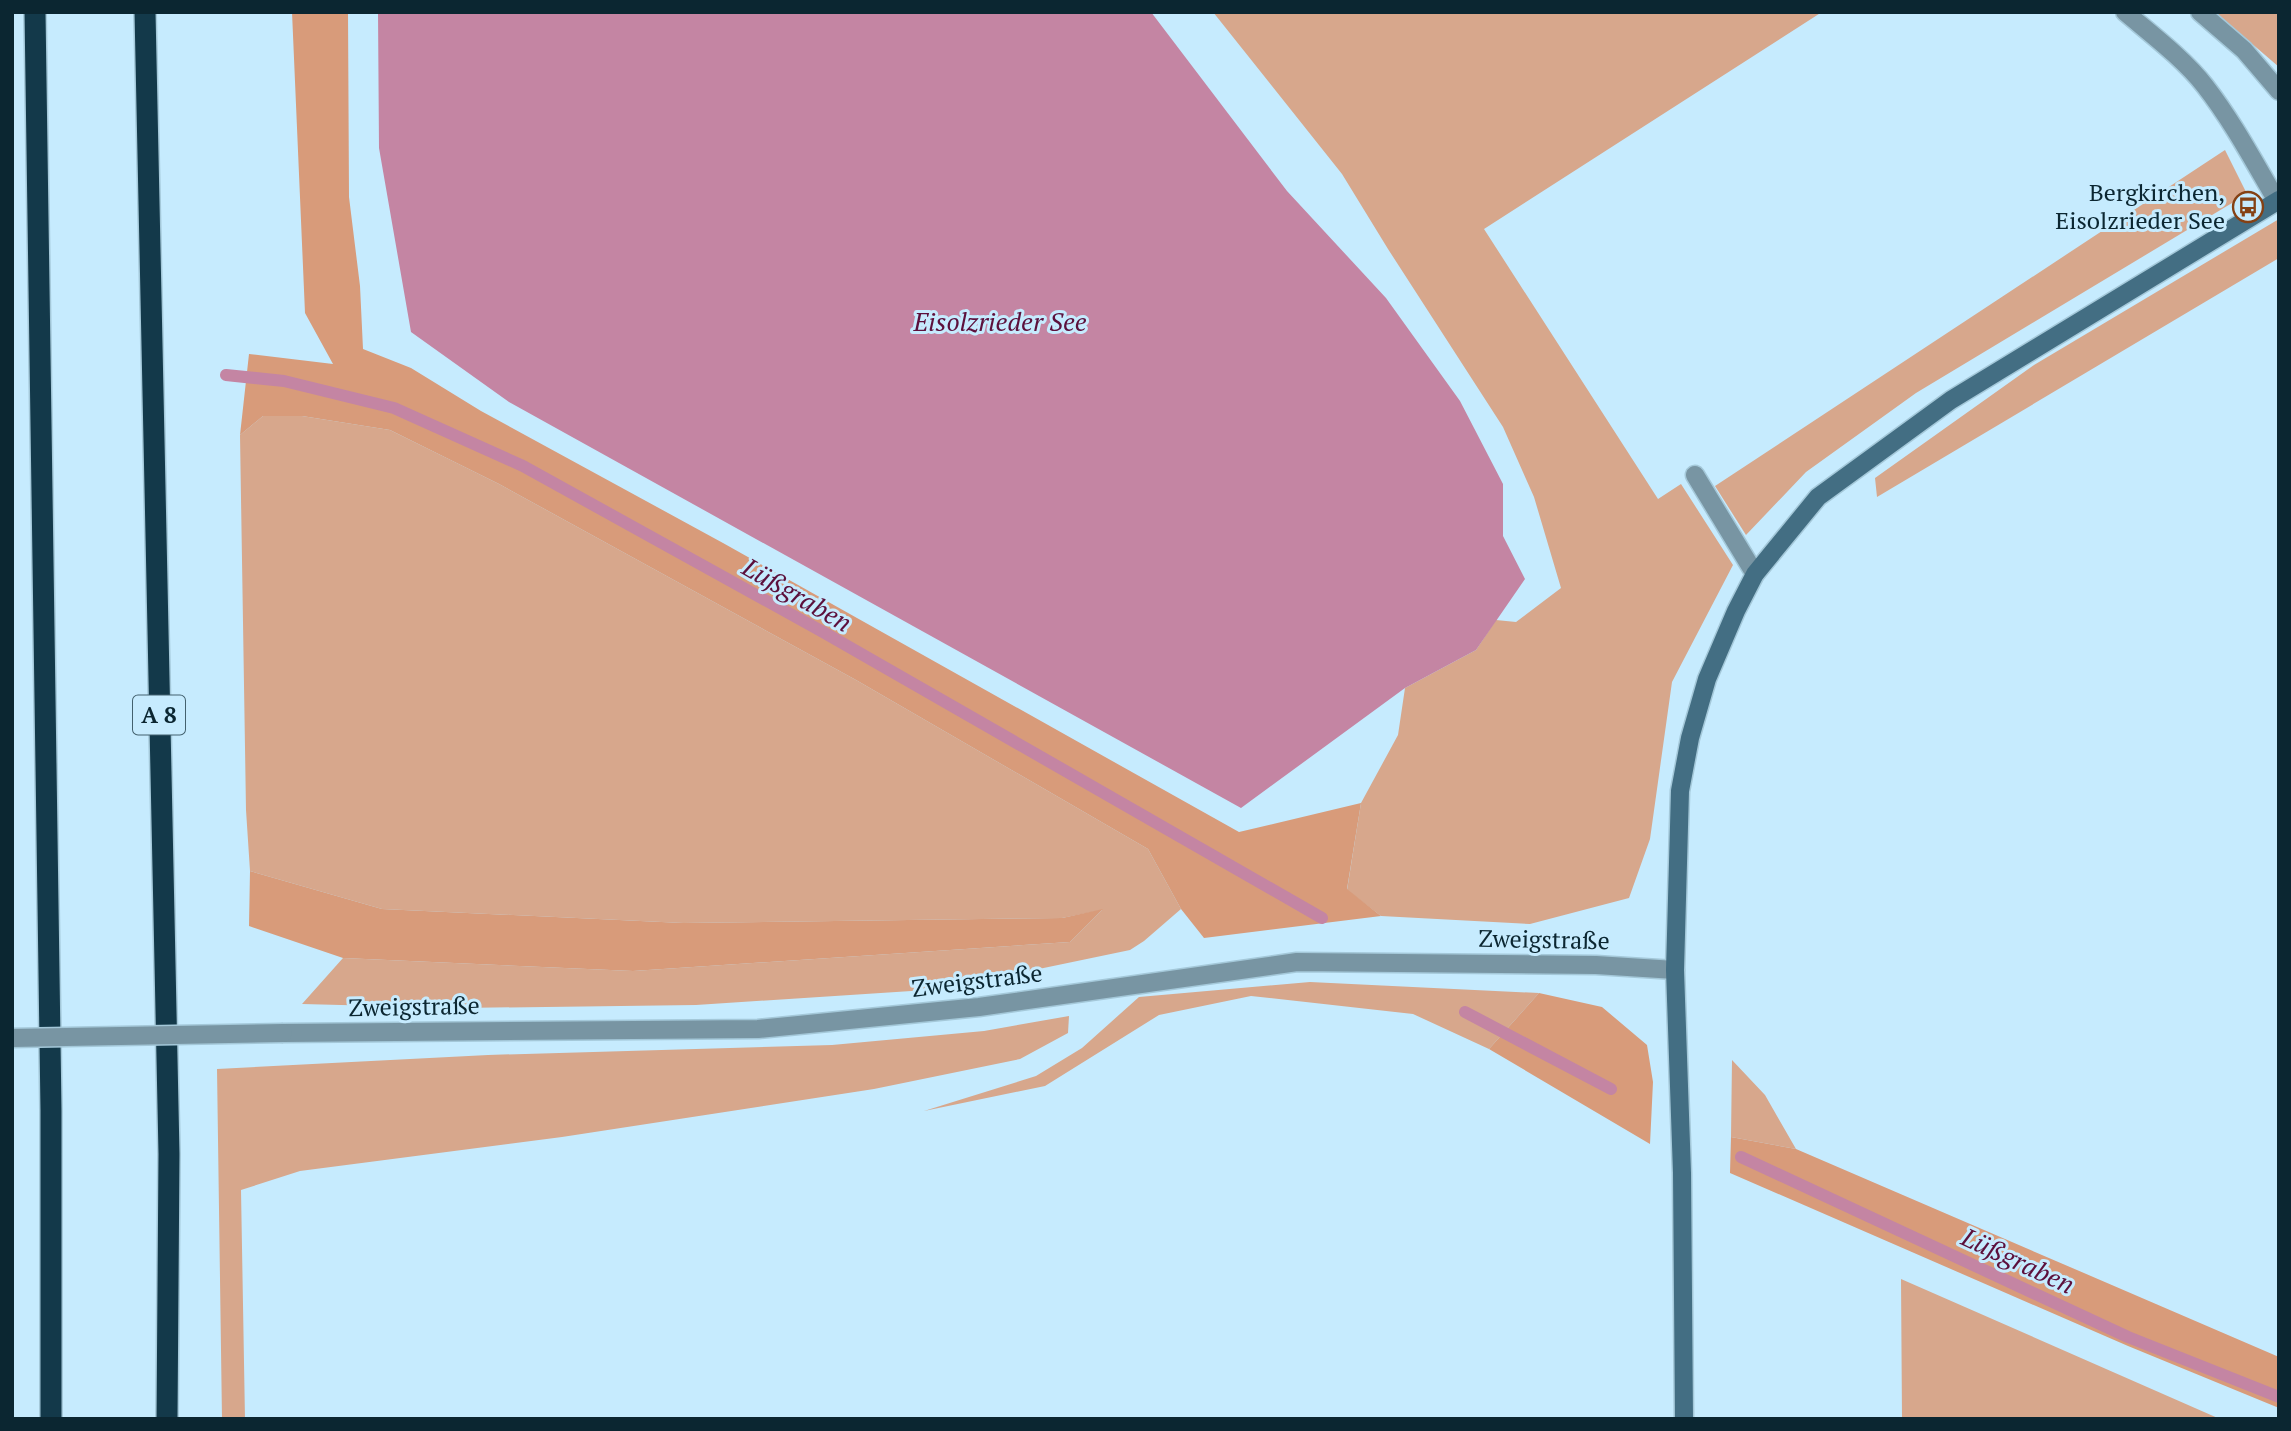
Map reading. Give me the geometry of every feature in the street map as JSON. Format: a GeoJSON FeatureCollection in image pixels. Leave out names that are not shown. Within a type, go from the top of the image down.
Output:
{"type":"FeatureCollection","features":[{"type":"Feature","properties":{"kind":"highway"},"geometry":{"type":"LineString","coordinates":[[35,12],[51,1110],[51,1419]]}},
{"type":"Feature","properties":{"kind":"highway","name":"A 8"},"geometry":{"type":"LineString","coordinates":[[145,12],[169,1154],[167,1419]]}},
{"type":"Feature","properties":{"kind":"street"},"geometry":{"type":"LineString","coordinates":[[1685,1419],[1682,1173],[1675,970],[1680,791],[1690,737],[1707,679],[1736,611],[1755,574],[1818,497],[1951,400],[2278,200],[2234,127],[2203,83],[2125,12]]}},
{"type":"Feature","properties":{"kind":"street"},"geometry":{"type":"LineString","coordinates":[[2200,12],[2244,50],[2279,91]]}},
{"type":"Feature","properties":{"kind":"street"},"geometry":{"type":"LineString","coordinates":[[1695,475],[1755,574]]}},
{"type":"Feature","properties":{"kind":"street","name":"Zweigstraße"},"geometry":{"type":"LineString","coordinates":[[12,1038],[758,1029],[992,1005],[1297,962],[1628,966],[1675,970]]}},
{"type":"Feature","properties":{"kind":"shaded area"},"geometry":{"type":"Polygon","coordinates":[[[292,12],[348,12],[349,197],[360,286],[363,349],[411,368],[481,411],[723,543],[1239,832],[1361,803],[1347,889],[1381,916],[1204,938],[1181,909],[1148,849],[856,680],[499,484],[390,430],[302,416],[263,416],[240,435],[249,354],[333,364],[305,313],[292,12]]]}},
{"type":"Feature","properties":{"kind":"shaded area"},"geometry":{"type":"Polygon","coordinates":[[[1213,12],[1822,12],[1484,229],[1658,499],[1681,484],[1733,565],[1672,682],[1650,839],[1629,898],[1530,924],[1381,916],[1347,890],[1361,803],[1398,735],[1405,688],[1476,650],[1496,620],[1516,622],[1561,588],[1534,497],[1503,427],[1342,174],[1213,12]]]}},
{"type":"Feature","properties":{"kind":"shaded area"},"geometry":{"type":"Polygon","coordinates":[[[2215,12],[2279,12],[2279,67],[2215,12]]]}},
{"type":"Feature","properties":{"kind":"shaded area"},"geometry":{"type":"Polygon","coordinates":[[[2225,150],[2247,194],[1916,393],[1806,472],[1746,535],[1715,486],[2225,150]]]}},
{"type":"Feature","properties":{"kind":"shaded area"},"geometry":{"type":"Polygon","coordinates":[[[2279,219],[2279,258],[1877,497],[1875,478],[2034,365],[2279,219]]]}},
{"type":"Feature","properties":{"kind":"shaded area"},"geometry":{"type":"Polygon","coordinates":[[[263,416],[302,416],[390,430],[499,484],[856,680],[1148,849],[1181,909],[1130,950],[942,989],[696,1005],[459,1008],[302,1004],[343,958],[633,971],[1070,942],[1102,910],[1062,918],[683,923],[382,909],[250,871],[246,810],[240,435],[263,416]]]}},
{"type":"Feature","properties":{"kind":"shaded area"},"geometry":{"type":"Polygon","coordinates":[[[250,871],[382,909],[683,923],[1062,918],[1103,909],[1070,942],[633,971],[343,958],[249,926],[250,871]]]}},
{"type":"Feature","properties":{"kind":"shaded area"},"geometry":{"type":"Polygon","coordinates":[[[1310,982],[1539,993],[1489,1049],[1413,1014],[1251,996],[1159,1015],[1045,1086],[924,1111],[1036,1076],[1082,1048],[1139,997],[1310,982]]]}},
{"type":"Feature","properties":{"kind":"shaded area"},"geometry":{"type":"Polygon","coordinates":[[[1539,993],[1602,1007],[1647,1045],[1653,1082],[1650,1144],[1489,1049],[1539,993]]]}},
{"type":"Feature","properties":{"kind":"shaded area"},"geometry":{"type":"Polygon","coordinates":[[[1069,1016],[1068,1033],[1020,1059],[874,1089],[562,1137],[300,1171],[241,1190],[245,1419],[222,1419],[217,1069],[488,1055],[832,1045],[984,1031],[1069,1016]]]}},
{"type":"Feature","properties":{"kind":"shaded area"},"geometry":{"type":"Polygon","coordinates":[[[1732,1060],[1765,1095],[1796,1149],[1731,1137],[1732,1060]]]}},
{"type":"Feature","properties":{"kind":"shaded area"},"geometry":{"type":"Polygon","coordinates":[[[1731,1137],[1796,1149],[2279,1357],[2279,1408],[2128,1346],[1730,1173],[1731,1137]]]}},
{"type":"Feature","properties":{"kind":"shaded area"},"geometry":{"type":"Polygon","coordinates":[[[1901,1279],[2220,1419],[1902,1419],[1901,1279]]]}},
{"type":"Feature","properties":{"kind":"water","name":"Eisolzrieder See"},"geometry":{"type":"Polygon","coordinates":[[[378,12],[1151,12],[1287,191],[1386,298],[1460,401],[1503,484],[1503,536],[1525,579],[1476,650],[1405,688],[1241,808],[509,402],[411,332],[379,148],[378,12]]]}},
{"type":"Feature","properties":{"kind":"waterway","name":"Lüßgraben"},"geometry":{"type":"LineString","coordinates":[[226,375],[284,381],[394,408],[523,466],[823,632],[1322,918]]}},
{"type":"Feature","properties":{"kind":"waterway"},"geometry":{"type":"LineString","coordinates":[[1465,1012],[1611,1089]]}},
{"type":"Feature","properties":{"kind":"waterway","name":"Lüßgraben"},"geometry":{"type":"LineString","coordinates":[[1741,1157],[2128,1337],[2279,1397]]}},
{"type":"Feature","properties":{"kind":"place","name":"Bergkirchen, Eisolzrieder See"},"geometry":{"type":"Point","coordinates":[2248,207]}}]}
